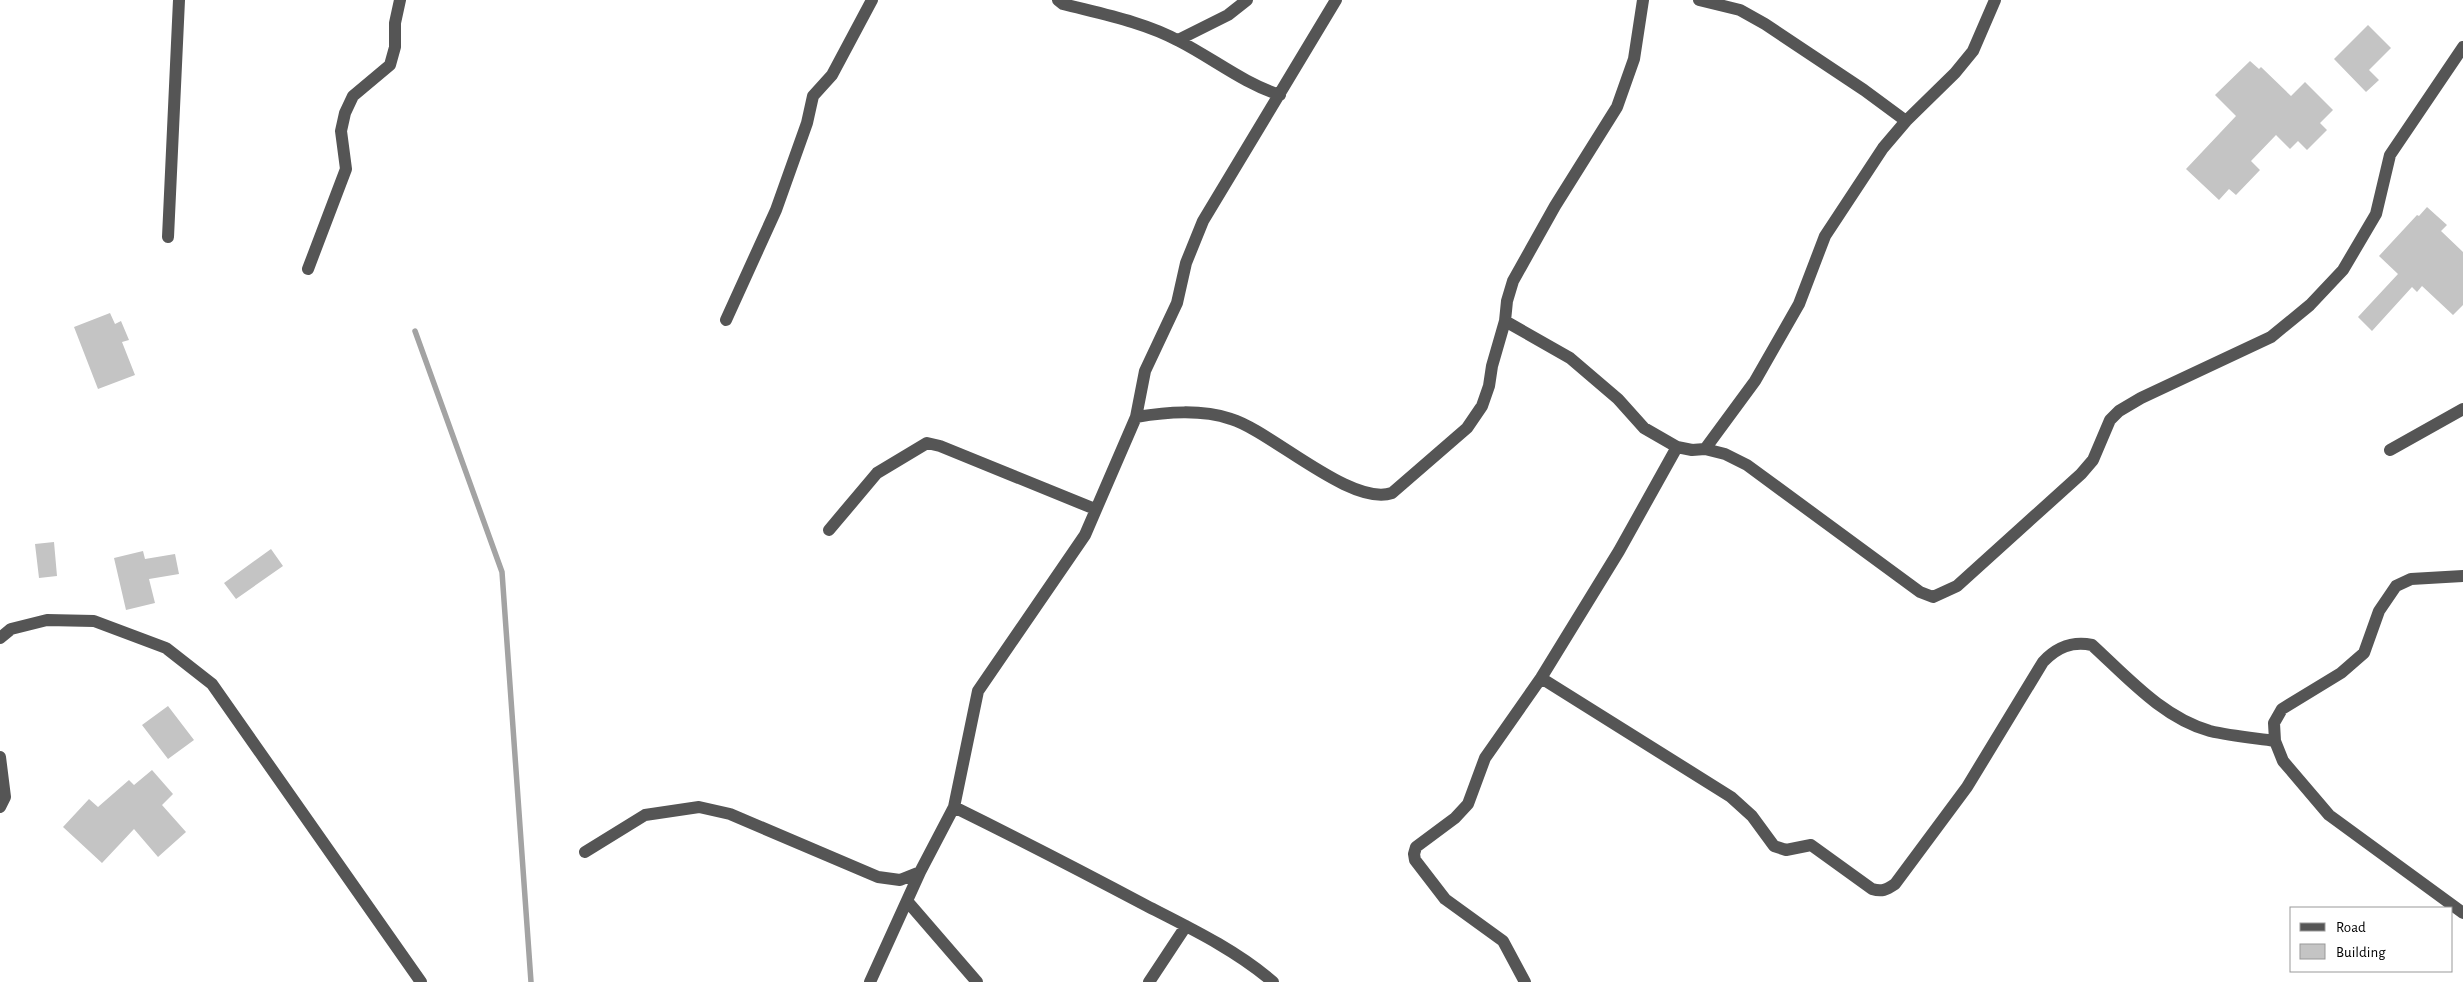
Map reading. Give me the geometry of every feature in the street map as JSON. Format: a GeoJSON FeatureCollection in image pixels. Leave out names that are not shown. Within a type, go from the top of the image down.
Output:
{"type":"FeatureCollection","features":[{"type":"Feature","properties":{"kind":"street"},"geometry":{"type":"LineString","coordinates":[[168,238],[179,0]]}},
{"type":"Feature","properties":{"kind":"street"},"geometry":{"type":"LineString","coordinates":[[308,269],[346,169],[341,131],[345,113],[354,96],[390,66],[396,47],[395,23],[400,0]]}},
{"type":"Feature","properties":{"kind":"street"},"geometry":{"type":"LineString","coordinates":[[726,320],[776,210],[807,123],[813,96],[837,68],[872,0]]}},
{"type":"Feature","properties":{"kind":"street"},"geometry":{"type":"LineString","coordinates":[[1058,0],[1063,4],[1132,22],[1178,40],[1243,81],[1280,95]]}},
{"type":"Feature","properties":{"kind":"street"},"geometry":{"type":"LineString","coordinates":[[1178,40],[1228,15],[1247,0]]}},
{"type":"Feature","properties":{"kind":"street"},"geometry":{"type":"LineString","coordinates":[[870,982],[920,872],[954,807],[978,691],[1085,535],[1136,416],[1145,371],[1177,303],[1186,263],[1203,221],[1336,0]]}},
{"type":"Feature","properties":{"kind":"street"},"geometry":{"type":"LineString","coordinates":[[1136,416],[1178,412],[1217,415],[1232,419],[1246,425],[1317,470],[1370,495],[1382,497],[1392,494],[1468,428],[1484,399],[1505,321],[1507,301],[1517,273],[1551,213],[1617,108],[1634,59],[1643,0]]}},
{"type":"Feature","properties":{"kind":"street"},"geometry":{"type":"LineString","coordinates":[[1698,0],[1740,10],[1765,24],[1864,90],[1906,121]]}},
{"type":"Feature","properties":{"kind":"street"},"geometry":{"type":"LineString","coordinates":[[1705,449],[1755,381],[1799,304],[1825,236],[1883,148],[1906,121],[1955,73],[1973,51],[1995,0]]}},
{"type":"Feature","properties":{"kind":"street"},"geometry":{"type":"LineString","coordinates":[[1505,321],[1570,358],[1618,399],[1644,428],[1677,447],[1692,450],[1705,449],[1726,454],[1746,465],[1920,592],[1933,596],[1951,590],[2081,474],[2093,460],[2110,420],[2119,411],[2141,398],[2271,337],[2310,305],[2343,270],[2376,214],[2390,155],[2463,47]]}},
{"type":"Feature","properties":{"kind":"street"},"geometry":{"type":"LineString","coordinates":[[2390,450],[2463,409]]}},
{"type":"Feature","properties":{"kind":"street"},"geometry":{"type":"LineString","coordinates":[[829,530],[877,473],[926,443],[940,446],[1095,510]]}},
{"type":"Feature","properties":{"kind":"street"},"geometry":{"type":"LineString","coordinates":[[1525,982],[1503,941],[1444,899],[1415,860],[1414,854],[1416,847],[1463,811],[1485,758],[1541,678],[1620,551],[1677,447]]}},
{"type":"Feature","properties":{"kind":"street"},"geometry":{"type":"LineString","coordinates":[[2463,576],[2411,579],[2396,586],[2379,611],[2364,653],[2341,673],[2282,709],[2274,723],[2275,741],[2283,761],[2329,815],[2463,913]]}},
{"type":"Feature","properties":{"kind":"street"},"geometry":{"type":"LineString","coordinates":[[0,638],[11,629],[47,620],[94,622],[166,648],[212,684],[421,982]]}},
{"type":"Feature","properties":{"kind":"street"},"geometry":{"type":"LineString","coordinates":[[1541,678],[1730,797],[1752,816],[1774,846],[1786,850],[1811,845],[1872,889],[1878,891],[1886,891],[1895,884],[1967,787],[2043,662],[2050,654],[2066,645],[2082,643],[2092,645],[2148,696],[2182,720],[2210,731],[2275,741]]}},
{"type":"Feature","properties":{"kind":"street"},"geometry":{"type":"LineString","coordinates":[[0,757],[5,797],[0,807]]}},
{"type":"Feature","properties":{"kind":"street"},"geometry":{"type":"LineString","coordinates":[[585,852],[645,815],[699,807],[730,814],[878,877],[900,880],[920,872]]}},
{"type":"Feature","properties":{"kind":"street"},"geometry":{"type":"LineString","coordinates":[[954,807],[1044,851],[1186,926],[1254,965],[1273,982]]}},
{"type":"Feature","properties":{"kind":"street"},"geometry":{"type":"LineString","coordinates":[[907,901],[977,982]]}},
{"type":"Feature","properties":{"kind":"street"},"geometry":{"type":"LineString","coordinates":[[1149,982],[1186,926]]}},
{"type":"Feature","properties":{"kind":"building"},"geometry":{"type":"Polygon","coordinates":[[[2368,25],[2391,48],[2369,70],[2379,80],[2366,92],[2334,59],[2368,25]]]}},
{"type":"Feature","properties":{"kind":"building"},"geometry":{"type":"Polygon","coordinates":[[[2250,61],[2259,69],[2261,67],[2291,96],[2305,82],[2333,110],[2320,123],[2327,130],[2307,150],[2298,141],[2290,149],[2276,135],[2251,161],[2260,170],[2236,195],[2229,189],[2219,200],[2186,169],[2236,116],[2215,95],[2250,61]]]}},
{"type":"Feature","properties":{"kind":"building"},"geometry":{"type":"Polygon","coordinates":[[[2427,207],[2447,225],[2441,231],[2463,252],[2463,305],[2453,315],[2422,286],[2417,292],[2412,287],[2372,331],[2358,317],[2398,274],[2379,256],[2417,215],[2419,216],[2427,207]]]}},
{"type":"Feature","properties":{"kind":"building"},"geometry":{"type":"Polygon","coordinates":[[[110,313],[115,324],[121,321],[129,340],[122,342],[135,375],[98,389],[74,327],[110,313]]]}},
{"type":"Feature","properties":{"kind":"building"},"geometry":{"type":"Polygon","coordinates":[[[54,542],[57,576],[39,578],[35,544],[54,542]]]}},
{"type":"Feature","properties":{"kind":"building"},"geometry":{"type":"Polygon","coordinates":[[[271,549],[283,566],[236,599],[224,583],[271,549]]]}},
{"type":"Feature","properties":{"kind":"building"},"geometry":{"type":"Polygon","coordinates":[[[143,551],[145,559],[175,554],[179,574],[149,579],[155,603],[126,610],[114,558],[143,551]]]}},
{"type":"Feature","properties":{"kind":"building"},"geometry":{"type":"Polygon","coordinates":[[[168,706],[194,740],[168,759],[142,725],[168,706]]]}},
{"type":"Feature","properties":{"kind":"building"},"geometry":{"type":"Polygon","coordinates":[[[152,770],[173,794],[162,805],[186,832],[158,857],[134,829],[102,863],[63,827],[89,799],[98,807],[129,780],[134,785],[152,770]]]}},
{"type":"Feature","properties":{"kind":"waterway"},"geometry":{"type":"LineString","coordinates":[[415,331],[502,572],[531,982]]}}]}
